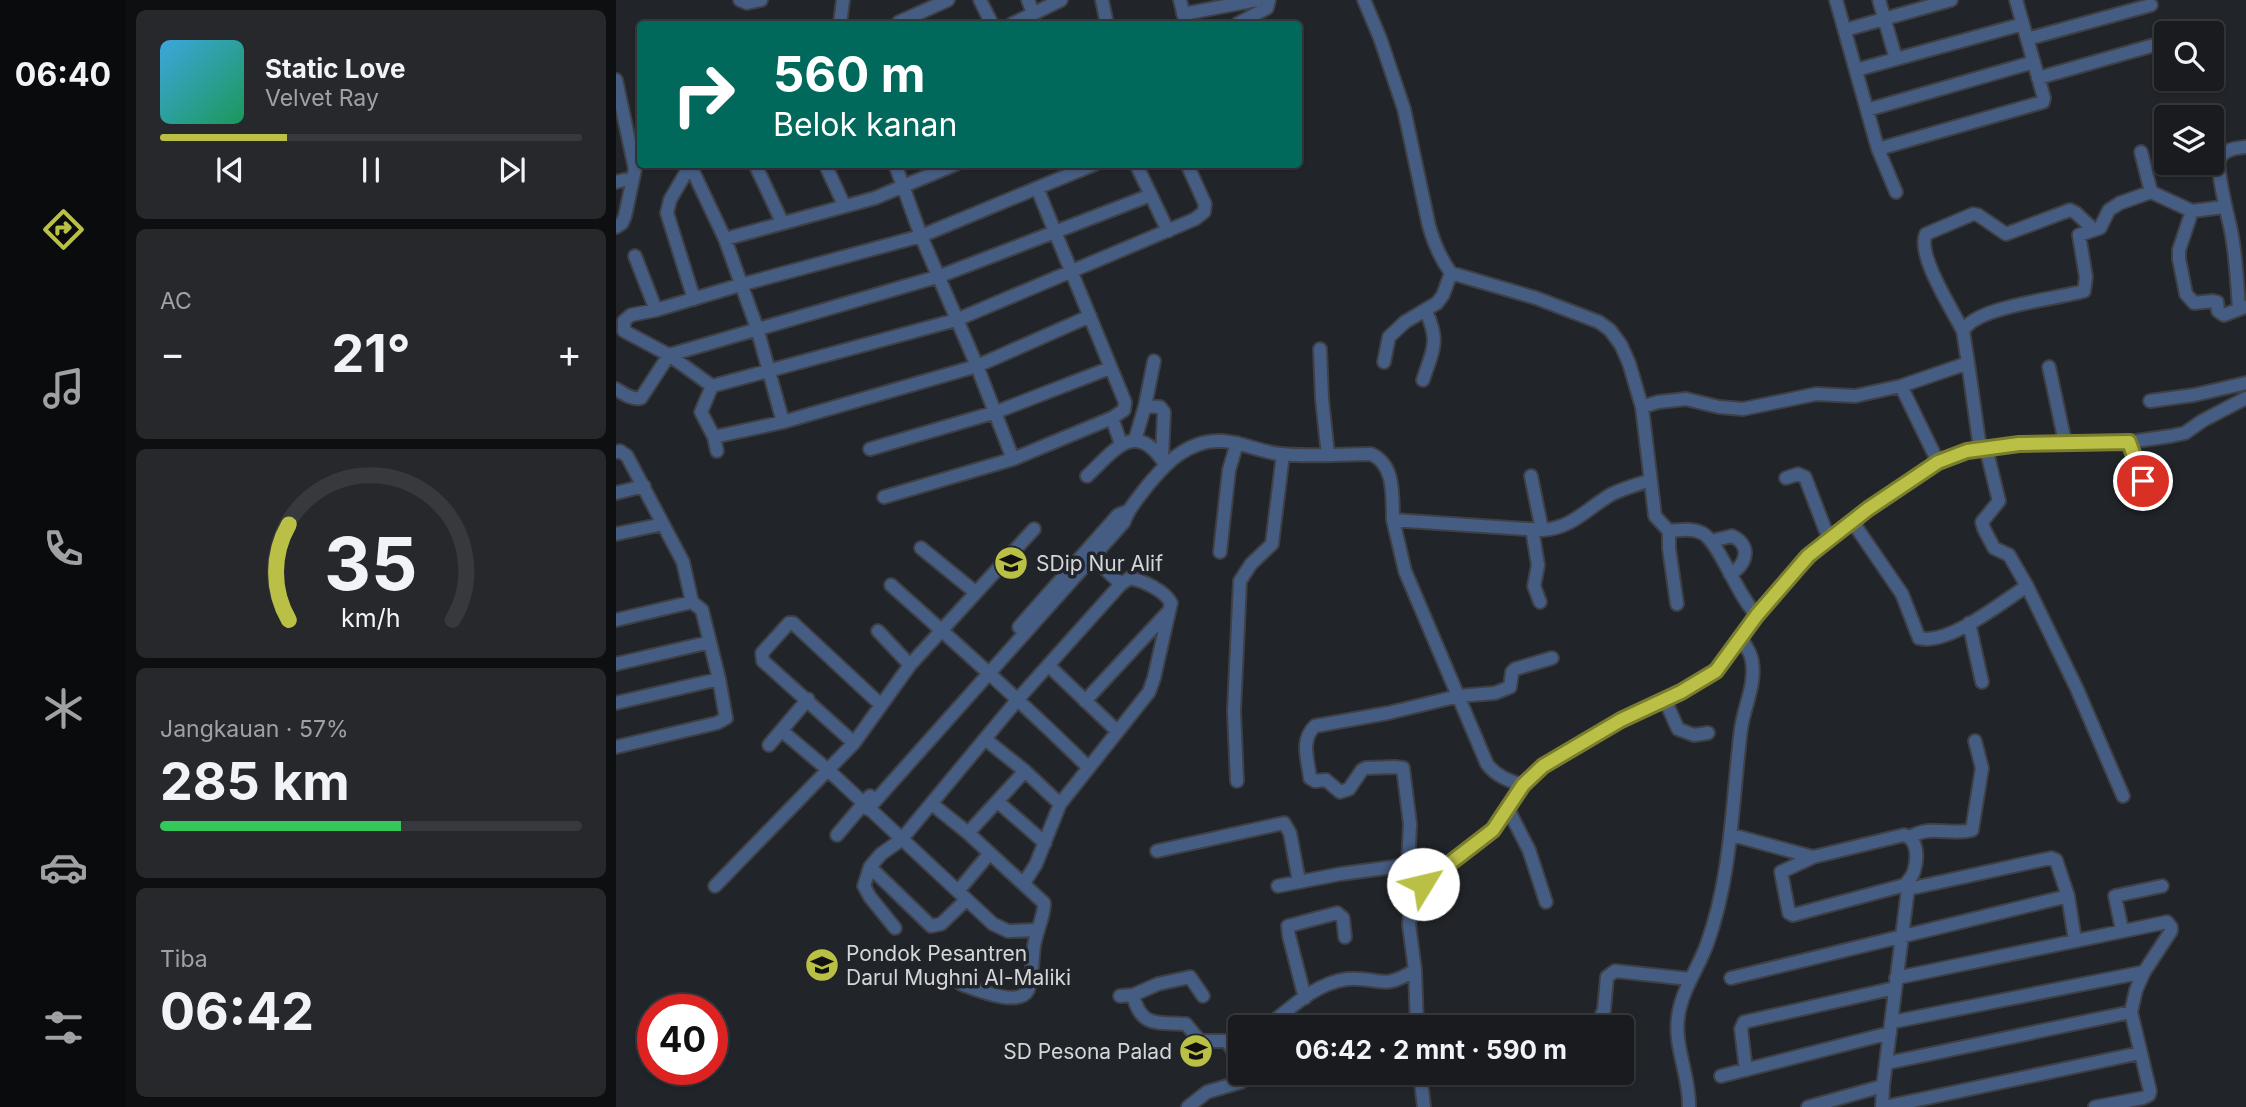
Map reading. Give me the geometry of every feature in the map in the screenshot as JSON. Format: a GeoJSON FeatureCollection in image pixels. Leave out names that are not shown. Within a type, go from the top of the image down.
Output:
{"type":"FeatureCollection","features":[{"type":"Feature","properties":{"kind":"street"},"geometry":{"type":"LineString","coordinates":[[740,0],[747,3],[761,0]]}},
{"type":"Feature","properties":{"kind":"street"},"geometry":{"type":"LineString","coordinates":[[840,21],[843,0]]}},
{"type":"Feature","properties":{"kind":"street"},"geometry":{"type":"LineString","coordinates":[[901,21],[948,0]]}},
{"type":"Feature","properties":{"kind":"street"},"geometry":{"type":"LineString","coordinates":[[980,0],[990,21]]}},
{"type":"Feature","properties":{"kind":"street"},"geometry":{"type":"LineString","coordinates":[[1028,0],[1033,13]]}},
{"type":"Feature","properties":{"kind":"street"},"geometry":{"type":"LineString","coordinates":[[1018,21],[1061,0]]}},
{"type":"Feature","properties":{"kind":"street"},"geometry":{"type":"LineString","coordinates":[[1102,0],[1106,21]]}},
{"type":"Feature","properties":{"kind":"street"},"geometry":{"type":"LineString","coordinates":[[1180,0],[1185,19],[1257,0]]}},
{"type":"Feature","properties":{"kind":"street"},"geometry":{"type":"LineString","coordinates":[[1243,21],[1267,8],[1269,0]]}},
{"type":"Feature","properties":{"kind":"street"},"geometry":{"type":"LineString","coordinates":[[1364,0],[1404,109],[1433,241],[1451,273],[1536,298],[1600,322],[1621,345],[1642,407],[1655,516],[1670,531],[1669,548],[1677,604]]}},
{"type":"Feature","properties":{"kind":"street"},"geometry":{"type":"LineString","coordinates":[[1836,0],[1878,149],[1896,192]]}},
{"type":"Feature","properties":{"kind":"street"},"geometry":{"type":"LineString","coordinates":[[1879,0],[1896,59]]}},
{"type":"Feature","properties":{"kind":"street"},"geometry":{"type":"LineString","coordinates":[[1845,30],[1922,4],[1951,0]]}},
{"type":"Feature","properties":{"kind":"street"},"geometry":{"type":"LineString","coordinates":[[1878,149],[2040,103],[2044,98],[2016,0]]}},
{"type":"Feature","properties":{"kind":"street"},"geometry":{"type":"LineString","coordinates":[[2027,39],[2151,5]]}},
{"type":"Feature","properties":{"kind":"street"},"geometry":{"type":"LineString","coordinates":[[1856,70],[2023,24]]}},
{"type":"Feature","properties":{"kind":"street"},"geometry":{"type":"LineString","coordinates":[[2038,78],[2154,45]]}},
{"type":"Feature","properties":{"kind":"street"},"geometry":{"type":"LineString","coordinates":[[1867,110],[2034,62]]}},
{"type":"Feature","properties":{"kind":"street"},"geometry":{"type":"LineString","coordinates":[[616,227],[622,223],[625,216],[634,159],[622,136],[617,88]]}},
{"type":"Feature","properties":{"kind":"street"},"geometry":{"type":"LineString","coordinates":[[2192,211],[2179,250],[2186,294],[2194,303],[2213,300],[2217,302],[2218,311],[2224,315],[2243,307],[2218,162],[2223,154],[2231,149],[2246,147]]}},
{"type":"Feature","properties":{"kind":"street"},"geometry":{"type":"LineString","coordinates":[[2141,152],[2151,192]]}},
{"type":"Feature","properties":{"kind":"street"},"geometry":{"type":"LineString","coordinates":[[688,168],[670,200],[667,213],[694,299]]}},
{"type":"Feature","properties":{"kind":"street"},"geometry":{"type":"LineString","coordinates":[[691,168],[724,239],[757,328],[783,422]]}},
{"type":"Feature","properties":{"kind":"street"},"geometry":{"type":"LineString","coordinates":[[757,168],[782,222]]}},
{"type":"Feature","properties":{"kind":"street"},"geometry":{"type":"LineString","coordinates":[[827,168],[844,205]]}},
{"type":"Feature","properties":{"kind":"street"},"geometry":{"type":"LineString","coordinates":[[896,168],[921,236],[978,366],[1013,459]]}},
{"type":"Feature","properties":{"kind":"street"},"geometry":{"type":"LineString","coordinates":[[724,239],[875,198],[947,168]]}},
{"type":"Feature","properties":{"kind":"street"},"geometry":{"type":"LineString","coordinates":[[712,386],[669,355],[624,331],[624,321],[631,315],[921,236],[1084,168]]}},
{"type":"Feature","properties":{"kind":"street"},"geometry":{"type":"LineString","coordinates":[[1138,168],[1168,230]]}},
{"type":"Feature","properties":{"kind":"street"},"geometry":{"type":"LineString","coordinates":[[712,386],[957,320],[1195,219],[1204,212],[1205,204],[1189,168]]}},
{"type":"Feature","properties":{"kind":"street"},"geometry":{"type":"LineString","coordinates":[[616,182],[633,178]]}},
{"type":"Feature","properties":{"kind":"street"},"geometry":{"type":"LineString","coordinates":[[884,497],[1013,459],[1122,413],[1125,402],[1058,233],[1037,188]]}},
{"type":"Feature","properties":{"kind":"street"},"geometry":{"type":"LineString","coordinates":[[1963,331],[1969,321],[1982,316],[2084,291],[2085,268],[2078,238],[2084,232],[2103,226],[2105,214],[2120,203],[2151,192],[2192,211],[2224,207]]}},
{"type":"Feature","properties":{"kind":"street"},"geometry":{"type":"LineString","coordinates":[[616,389],[636,399],[641,398],[669,355],[940,276],[1058,233],[1151,195]]}},
{"type":"Feature","properties":{"kind":"street"},"geometry":{"type":"LineString","coordinates":[[2094,230],[2070,210],[2006,234],[1978,215],[1973,215],[1926,234],[1924,247],[1932,272],[1963,331],[1982,448],[1999,501],[1984,518],[1982,525],[1994,548],[2009,555],[2027,586],[2077,689],[2123,796]]}},
{"type":"Feature","properties":{"kind":"street"},"geometry":{"type":"LineString","coordinates":[[635,256],[656,310]]}},
{"type":"Feature","properties":{"kind":"street"},"geometry":{"type":"LineString","coordinates":[[1384,362],[1389,337],[1395,330],[1426,311],[1443,295],[1451,273]]}},
{"type":"Feature","properties":{"kind":"street"},"geometry":{"type":"LineString","coordinates":[[1423,380],[1435,338],[1426,311]]}},
{"type":"Feature","properties":{"kind":"street"},"geometry":{"type":"LineString","coordinates":[[714,437],[783,422],[978,366],[1090,316]]}},
{"type":"Feature","properties":{"kind":"street"},"geometry":{"type":"LineString","coordinates":[[1320,349],[1328,454]]}},
{"type":"Feature","properties":{"kind":"street"},"geometry":{"type":"LineString","coordinates":[[1135,440],[1154,361]]}},
{"type":"Feature","properties":{"kind":"street"},"geometry":{"type":"LineString","coordinates":[[1642,407],[1686,399],[1719,407],[1743,409],[1816,394],[1854,396],[1901,386],[1968,363]]}},
{"type":"Feature","properties":{"kind":"street"},"geometry":{"type":"LineString","coordinates":[[2049,367],[2065,442]]}},
{"type":"Feature","properties":{"kind":"street"},"geometry":{"type":"LineString","coordinates":[[870,449],[996,412],[1110,368]]}},
{"type":"Feature","properties":{"kind":"street"},"geometry":{"type":"LineString","coordinates":[[2150,401],[2207,393],[2246,383]]}},
{"type":"Feature","properties":{"kind":"street"},"geometry":{"type":"LineString","coordinates":[[712,386],[701,412],[714,437],[717,451]]}},
{"type":"Feature","properties":{"kind":"street"},"geometry":{"type":"LineString","coordinates":[[1901,386],[1938,462]]}},
{"type":"Feature","properties":{"kind":"street"},"geometry":{"type":"LineString","coordinates":[[1411,903],[1423,884],[1493,830],[1523,785],[1543,766],[1621,720],[1699,683],[1716,671],[1757,615],[1801,564],[1830,537],[1938,462],[1982,448],[2065,442],[2129,442],[2185,433],[2246,398]]}},
{"type":"Feature","properties":{"kind":"street"},"geometry":{"type":"LineString","coordinates":[[1145,406],[1160,407],[1164,412],[1163,461]]}},
{"type":"Feature","properties":{"kind":"street"},"geometry":{"type":"LineString","coordinates":[[1112,418],[1121,444]]}},
{"type":"Feature","properties":{"kind":"street"},"geometry":{"type":"LineString","coordinates":[[1087,476],[1121,444],[1135,440],[1149,445],[1163,461]]}},
{"type":"Feature","properties":{"kind":"street"},"geometry":{"type":"LineString","coordinates":[[837,835],[866,807],[1089,554],[1124,522],[1128,511],[1163,461],[1207,441],[1237,443],[1283,454],[1371,454],[1379,457],[1391,479],[1393,520],[1405,570],[1487,764],[1492,772],[1523,785]]}},
{"type":"Feature","properties":{"kind":"street"},"geometry":{"type":"LineString","coordinates":[[2129,442],[2142,477],[2144,495]]}},
{"type":"Feature","properties":{"kind":"street"},"geometry":{"type":"LineString","coordinates":[[1220,552],[1229,470],[1237,443]]}},
{"type":"Feature","properties":{"kind":"street"},"geometry":{"type":"LineString","coordinates":[[616,452],[621,451],[627,456],[683,562],[692,601],[702,610],[726,718],[717,723],[616,747]]}},
{"type":"Feature","properties":{"kind":"street"},"geometry":{"type":"LineString","coordinates":[[1237,782],[1234,711],[1240,581],[1251,564],[1272,544],[1283,454]]}},
{"type":"Feature","properties":{"kind":"street"},"geometry":{"type":"LineString","coordinates":[[1786,478],[1798,474],[1805,477],[1830,537]]}},
{"type":"Feature","properties":{"kind":"street"},"geometry":{"type":"LineString","coordinates":[[1531,475],[1538,565],[1534,586],[1540,602]]}},
{"type":"Feature","properties":{"kind":"street"},"geometry":{"type":"LineString","coordinates":[[1393,520],[1558,529],[1611,495],[1650,480]]}},
{"type":"Feature","properties":{"kind":"street"},"geometry":{"type":"LineString","coordinates":[[616,493],[644,486]]}},
{"type":"Feature","properties":{"kind":"street"},"geometry":{"type":"LineString","coordinates":[[1852,521],[1902,594],[1919,638],[1939,638],[1969,623],[2027,586]]}},
{"type":"Feature","properties":{"kind":"street"},"geometry":{"type":"LineString","coordinates":[[616,534],[663,524]]}},
{"type":"Feature","properties":{"kind":"street"},"geometry":{"type":"LineString","coordinates":[[715,886],[854,743],[909,665],[1034,528]]}},
{"type":"Feature","properties":{"kind":"street"},"geometry":{"type":"LineString","coordinates":[[1670,531],[1689,529],[1700,532],[1711,541],[1757,615]]}},
{"type":"Feature","properties":{"kind":"street"},"geometry":{"type":"LineString","coordinates":[[1711,541],[1732,536],[1743,544],[1746,551],[1744,563],[1730,574]]}},
{"type":"Feature","properties":{"kind":"street"},"geometry":{"type":"LineString","coordinates":[[921,548],[975,592]]}},
{"type":"Feature","properties":{"kind":"street"},"geometry":{"type":"LineString","coordinates":[[1089,554],[1121,584]]}},
{"type":"Feature","properties":{"kind":"street"},"geometry":{"type":"LineString","coordinates":[[895,928],[864,886],[870,867],[881,853],[901,840],[1018,699],[1121,584],[1130,578],[1137,579],[1167,596],[1171,603],[1149,692],[1060,804],[1036,864],[1024,883]]}},
{"type":"Feature","properties":{"kind":"street"},"geometry":{"type":"LineString","coordinates":[[891,585],[1018,699],[1088,767]]}},
{"type":"Feature","properties":{"kind":"street"},"geometry":{"type":"LineString","coordinates":[[616,620],[692,601]]}},
{"type":"Feature","properties":{"kind":"street"},"geometry":{"type":"LineString","coordinates":[[1085,701],[1170,611]]}},
{"type":"Feature","properties":{"kind":"street"},"geometry":{"type":"LineString","coordinates":[[854,743],[762,659],[762,653],[791,623],[881,705]]}},
{"type":"Feature","properties":{"kind":"street"},"geometry":{"type":"LineString","coordinates":[[1969,623],[1982,682]]}},
{"type":"Feature","properties":{"kind":"street"},"geometry":{"type":"LineString","coordinates":[[878,631],[909,665]]}},
{"type":"Feature","properties":{"kind":"street"},"geometry":{"type":"LineString","coordinates":[[1689,1107],[1690,1090],[1677,1028],[1678,1015],[1690,979],[1707,944],[1732,835],[1741,726],[1752,679],[1751,656],[1740,637]]}},
{"type":"Feature","properties":{"kind":"street"},"geometry":{"type":"LineString","coordinates":[[616,664],[710,642]]}},
{"type":"Feature","properties":{"kind":"street"},"geometry":{"type":"LineString","coordinates":[[1417,1015],[1415,970],[1409,925],[1410,824],[1403,768],[1366,768],[1349,789],[1340,792],[1325,780],[1315,781],[1310,778],[1305,742],[1307,736],[1315,726],[1388,713],[1459,696],[1495,693],[1508,688],[1515,669],[1552,658]]}},
{"type":"Feature","properties":{"kind":"street"},"geometry":{"type":"LineString","coordinates":[[1049,666],[1117,731]]}},
{"type":"Feature","properties":{"kind":"street"},"geometry":{"type":"LineString","coordinates":[[616,703],[719,679]]}},
{"type":"Feature","properties":{"kind":"street"},"geometry":{"type":"LineString","coordinates":[[769,744],[808,699]]}},
{"type":"Feature","properties":{"kind":"street"},"geometry":{"type":"LineString","coordinates":[[1665,700],[1678,729],[1694,735],[1708,733]]}},
{"type":"Feature","properties":{"kind":"street"},"geometry":{"type":"LineString","coordinates":[[782,731],[827,769],[993,924],[1008,931],[1036,930]]}},
{"type":"Feature","properties":{"kind":"street"},"geometry":{"type":"LineString","coordinates":[[985,738],[1060,804]]}},
{"type":"Feature","properties":{"kind":"street"},"geometry":{"type":"LineString","coordinates":[[1975,741],[1982,768],[1972,830],[1920,831],[1910,837],[1897,836],[1843,852],[1813,857],[1781,872],[1791,914],[1906,887],[2051,858],[2056,860],[2068,896],[2075,940]]}},
{"type":"Feature","properties":{"kind":"street"},"geometry":{"type":"LineString","coordinates":[[968,833],[1025,771]]}},
{"type":"Feature","properties":{"kind":"street"},"geometry":{"type":"LineString","coordinates":[[998,802],[1045,843]]}},
{"type":"Feature","properties":{"kind":"street"},"geometry":{"type":"LineString","coordinates":[[932,804],[1024,883],[1045,907],[1036,930],[1029,985],[1021,998],[1001,996],[961,984]]}},
{"type":"Feature","properties":{"kind":"street"},"geometry":{"type":"LineString","coordinates":[[1508,809],[1529,850],[1546,902]]}},
{"type":"Feature","properties":{"kind":"street"},"geometry":{"type":"LineString","coordinates":[[1157,851],[1284,823],[1290,833],[1299,881]]}},
{"type":"Feature","properties":{"kind":"street"},"geometry":{"type":"LineString","coordinates":[[1732,835],[1813,857]]}},
{"type":"Feature","properties":{"kind":"street"},"geometry":{"type":"LineString","coordinates":[[1910,837],[1914,842],[1914,873],[1906,887],[1883,1086],[1883,1107],[2140,1054]]}},
{"type":"Feature","properties":{"kind":"street"},"geometry":{"type":"LineString","coordinates":[[870,867],[931,926],[941,924],[990,853]]}},
{"type":"Feature","properties":{"kind":"street"},"geometry":{"type":"LineString","coordinates":[[1279,886],[1408,865]]}},
{"type":"Feature","properties":{"kind":"street"},"geometry":{"type":"LineString","coordinates":[[2122,930],[2115,896],[2162,886]]}},
{"type":"Feature","properties":{"kind":"street"},"geometry":{"type":"LineString","coordinates":[[1731,978],[2068,896]]}},
{"type":"Feature","properties":{"kind":"street"},"geometry":{"type":"LineString","coordinates":[[1305,998],[1288,926],[1337,912],[1343,918],[1345,937]]}},
{"type":"Feature","properties":{"kind":"street"},"geometry":{"type":"LineString","coordinates":[[1746,1070],[1741,1028],[1744,1022],[2075,940],[2167,922],[2172,927],[2144,972],[2131,1012],[2149,1095],[2095,1107]]}},
{"type":"Feature","properties":{"kind":"street"},"geometry":{"type":"LineString","coordinates":[[1283,1015],[1321,987],[1350,979],[1383,983],[1398,981],[1415,970]]}},
{"type":"Feature","properties":{"kind":"street"},"geometry":{"type":"LineString","coordinates":[[1602,1015],[1607,977],[1615,971],[1690,979]]}},
{"type":"Feature","properties":{"kind":"street"},"geometry":{"type":"LineString","coordinates":[[1721,1076],[1891,1028],[2144,972]]}},
{"type":"Feature","properties":{"kind":"street"},"geometry":{"type":"LineString","coordinates":[[1203,996],[1190,977],[1126,995],[1148,1021],[1185,1024],[1200,1041],[1228,1043]]}},
{"type":"Feature","properties":{"kind":"street"},"geometry":{"type":"LineString","coordinates":[[1887,1063],[2131,1012]]}},
{"type":"Feature","properties":{"kind":"street"},"geometry":{"type":"LineString","coordinates":[[1188,1107],[1208,1092],[1231,1085]]}},
{"type":"Feature","properties":{"kind":"street"},"geometry":{"type":"LineString","coordinates":[[1421,1085],[1424,1107]]}},
{"type":"Feature","properties":{"kind":"street"},"geometry":{"type":"LineString","coordinates":[[1808,1107],[1883,1086]]}},
{"type":"Feature","properties":{"kind":"place","name":"SDip Nur Alif"},"geometry":{"type":"Point","coordinates":[1011,563]}},
{"type":"Feature","properties":{"kind":"place","name":"Pondok Pesantren Darul Mughni Al-Maliki"},"geometry":{"type":"Point","coordinates":[822,965]}},
{"type":"Feature","properties":{"kind":"place","name":"SD Pesona Palad"},"geometry":{"type":"Point","coordinates":[1196,1051]}},
{"type":"Feature","properties":{"kind":"route"},"geometry":{"type":"LineString","coordinates":[[1423,884],[1493,830],[1523,785],[1543,766],[1621,720],[1699,683],[1716,671],[1757,615],[1808,556],[1868,509],[1938,462],[1967,451],[2019,444],[2129,442],[2143,481]]}}]}
